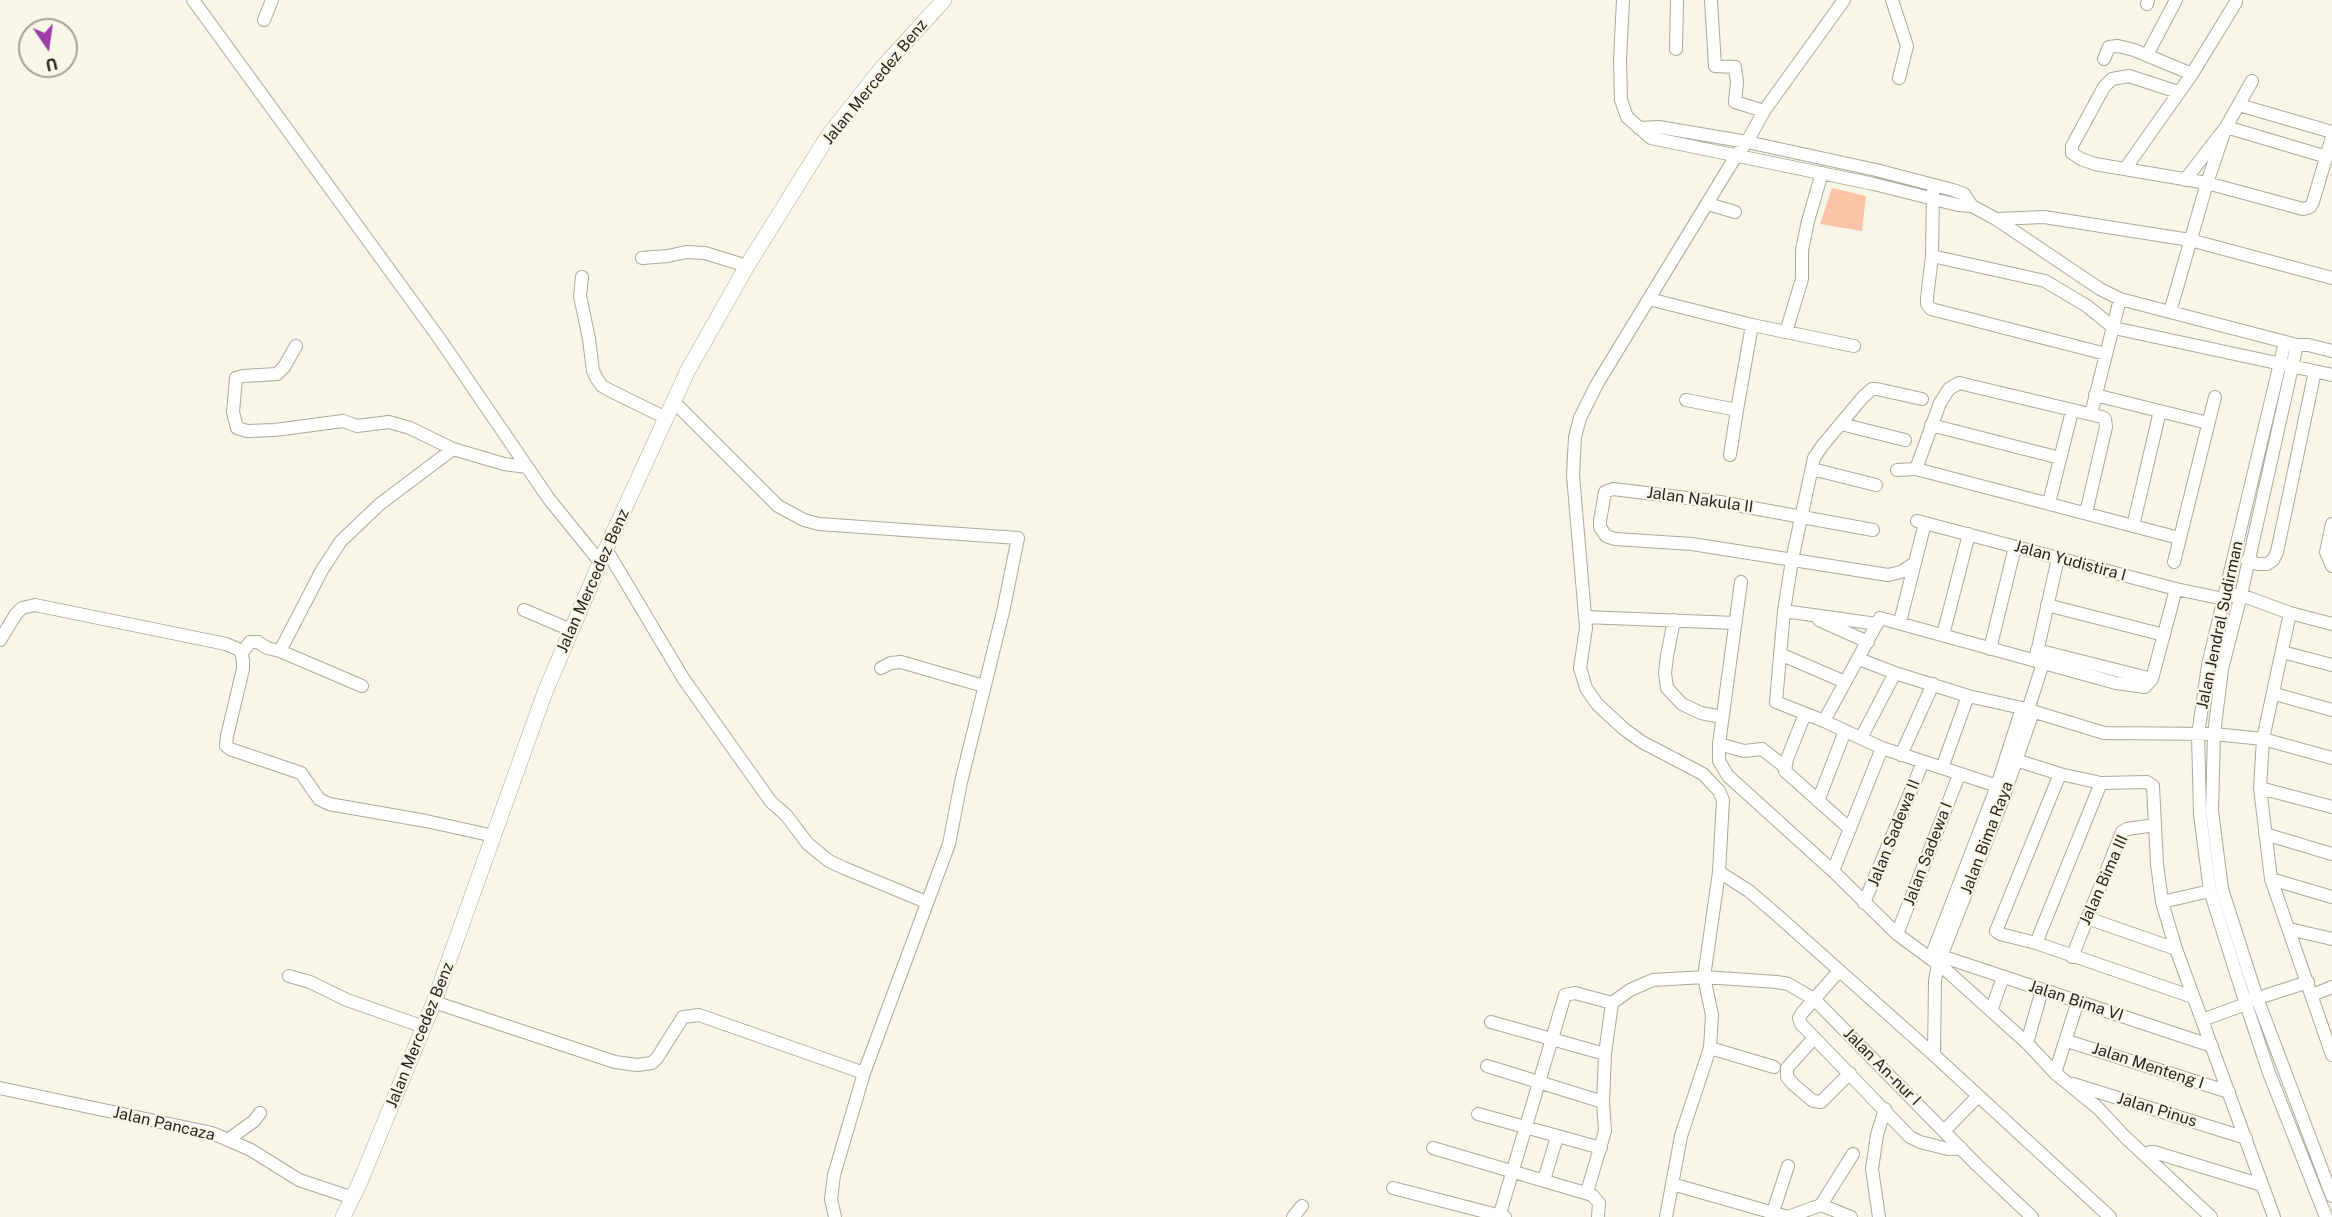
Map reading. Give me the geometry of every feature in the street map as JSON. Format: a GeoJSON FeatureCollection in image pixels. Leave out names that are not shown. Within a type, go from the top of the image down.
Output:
{"type":"FeatureCollection","features":[{"type":"Feature","properties":{"kind":"main road","name":"Jalan Mercedez Benz"},"geometry":{"type":"LineString","coordinates":[[343,1217],[353,1198],[434,1002],[545,692],[603,556],[687,372],[747,266],[828,136],[882,68],[944,0]]}},
{"type":"Feature","properties":{"kind":"street"},"geometry":{"type":"LineString","coordinates":[[193,0],[439,338],[527,467],[603,556],[683,678],[771,802],[786,815],[808,844],[829,861],[926,902]]}},
{"type":"Feature","properties":{"kind":"street"},"geometry":{"type":"LineString","coordinates":[[264,20],[272,0]]}},
{"type":"Feature","properties":{"kind":"street"},"geometry":{"type":"LineString","coordinates":[[1623,0],[1621,100],[1628,117],[1651,138],[1932,197],[1958,205],[1972,206],[1996,219],[2100,289],[2120,299],[2291,344],[2332,351]]}},
{"type":"Feature","properties":{"kind":"street"},"geometry":{"type":"LineString","coordinates":[[1676,49],[1677,0]]}},
{"type":"Feature","properties":{"kind":"street"},"geometry":{"type":"LineString","coordinates":[[1711,0],[1715,66],[1736,67],[1735,102],[1764,111]]}},
{"type":"Feature","properties":{"kind":"street"},"geometry":{"type":"LineString","coordinates":[[1666,1217],[1681,1136],[1710,1048],[1712,1015],[1704,977],[1719,872],[1724,800],[1703,774],[1642,742],[1624,729],[1586,688],[1580,668],[1586,617],[1573,475],[1575,437],[1580,417],[1591,395],[1736,156],[1747,142],[1764,111],[1844,0]]}},
{"type":"Feature","properties":{"kind":"street"},"geometry":{"type":"LineString","coordinates":[[1892,0],[1907,46],[1899,78]]}},
{"type":"Feature","properties":{"kind":"street"},"geometry":{"type":"LineString","coordinates":[[2147,55],[2176,0]]}},
{"type":"Feature","properties":{"kind":"street"},"geometry":{"type":"LineString","coordinates":[[2126,169],[2192,74],[2236,2]]}},
{"type":"Feature","properties":{"kind":"street"},"geometry":{"type":"LineString","coordinates":[[2104,59],[2109,47],[2115,45],[2147,55],[2192,74]]}},
{"type":"Feature","properties":{"kind":"street"},"geometry":{"type":"LineString","coordinates":[[2178,92],[2129,76],[2118,76],[2104,87],[2072,146],[2072,153],[2089,162],[2206,183],[2303,209],[2310,207],[2313,202],[2332,137]]}},
{"type":"Feature","properties":{"kind":"street"},"geometry":{"type":"LineString","coordinates":[[2185,180],[2226,128],[2252,81]]}},
{"type":"Feature","properties":{"kind":"street"},"geometry":{"type":"LineString","coordinates":[[2239,105],[2332,132]]}},
{"type":"Feature","properties":{"kind":"street"},"geometry":{"type":"LineString","coordinates":[[1639,128],[1659,126],[1747,142],[1934,184],[1964,194],[1972,206]]}},
{"type":"Feature","properties":{"kind":"street"},"geometry":{"type":"LineString","coordinates":[[2226,128],[2327,157]]}},
{"type":"Feature","properties":{"kind":"street"},"geometry":{"type":"LineString","coordinates":[[2170,312],[2206,183],[2226,128]]}},
{"type":"Feature","properties":{"kind":"street"},"geometry":{"type":"LineString","coordinates":[[1786,332],[1802,279],[1802,250],[1822,173]]}},
{"type":"Feature","properties":{"kind":"street"},"geometry":{"type":"LineString","coordinates":[[1934,184],[1932,256],[1927,298],[1927,304],[1931,309],[2106,354]]}},
{"type":"Feature","properties":{"kind":"street"},"geometry":{"type":"LineString","coordinates":[[1708,204],[1736,212]]}},
{"type":"Feature","properties":{"kind":"street"},"geometry":{"type":"LineString","coordinates":[[1996,219],[2044,217],[2190,240],[2332,278]]}},
{"type":"Feature","properties":{"kind":"street"},"geometry":{"type":"LineString","coordinates":[[642,258],[686,252],[705,253],[747,266]]}},
{"type":"Feature","properties":{"kind":"street"},"geometry":{"type":"LineString","coordinates":[[1932,256],[2045,281],[2087,306],[2114,328],[2332,375]]}},
{"type":"Feature","properties":{"kind":"street"},"geometry":{"type":"LineString","coordinates":[[582,277],[580,296],[588,331],[593,371],[597,379],[602,386],[666,418]]}},
{"type":"Feature","properties":{"kind":"street"},"geometry":{"type":"LineString","coordinates":[[1649,299],[1752,325],[1854,346]]}},
{"type":"Feature","properties":{"kind":"street"},"geometry":{"type":"LineString","coordinates":[[2091,414],[2120,299]]}},
{"type":"Feature","properties":{"kind":"street"},"geometry":{"type":"LineString","coordinates":[[1730,456],[1752,325]]}},
{"type":"Feature","properties":{"kind":"street"},"geometry":{"type":"LineString","coordinates":[[2291,344],[2306,353],[2332,359]]}},
{"type":"Feature","properties":{"kind":"street","name":"Jalan Jendral Sudirman"},"geometry":{"type":"LineString","coordinates":[[2291,344],[2208,665],[2198,735],[2200,814],[2210,891],[2249,1002],[2283,1067],[2332,1196]]}},
{"type":"Feature","properties":{"kind":"street"},"geometry":{"type":"LineString","coordinates":[[296,346],[284,367],[277,374],[236,378],[232,412],[237,428],[275,430],[343,421],[357,426],[389,422],[410,428],[453,448],[504,464],[527,467]]}},
{"type":"Feature","properties":{"kind":"street","name":"Jalan Jendral Sudirman"},"geometry":{"type":"LineString","coordinates":[[2286,365],[2241,595],[2222,669],[2214,734],[2212,811],[2222,889],[2268,1073],[2326,1217]]}},
{"type":"Feature","properties":{"kind":"street"},"geometry":{"type":"LineString","coordinates":[[2247,561],[2267,564],[2273,560],[2277,552],[2316,371]]}},
{"type":"Feature","properties":{"kind":"street"},"geometry":{"type":"LineString","coordinates":[[1916,469],[1944,395],[1959,383],[2091,414],[2105,418],[2106,424],[2086,513]]}},
{"type":"Feature","properties":{"kind":"street"},"geometry":{"type":"LineString","coordinates":[[1922,399],[1876,388],[1872,390],[1817,453],[1792,560],[1784,610],[1776,702],[1824,720],[1882,748],[1997,786]]}},
{"type":"Feature","properties":{"kind":"street"},"geometry":{"type":"LineString","coordinates":[[2095,395],[2208,423]]}},
{"type":"Feature","properties":{"kind":"street"},"geometry":{"type":"LineString","coordinates":[[2174,562],[2215,397]]}},
{"type":"Feature","properties":{"kind":"street"},"geometry":{"type":"LineString","coordinates":[[1686,400],[1737,410]]}},
{"type":"Feature","properties":{"kind":"street"},"geometry":{"type":"LineString","coordinates":[[674,402],[778,506],[804,520],[819,524],[1018,538],[1003,612],[961,782],[949,844],[864,1072],[834,1175],[831,1199],[835,1217]]}},
{"type":"Feature","properties":{"kind":"street"},"geometry":{"type":"LineString","coordinates":[[2049,503],[2072,411]]}},
{"type":"Feature","properties":{"kind":"street"},"geometry":{"type":"LineString","coordinates":[[2133,526],[2160,411]]}},
{"type":"Feature","properties":{"kind":"street"},"geometry":{"type":"LineString","coordinates":[[1841,424],[1905,440]]}},
{"type":"Feature","properties":{"kind":"street"},"geometry":{"type":"LineString","coordinates":[[1931,425],[2060,458]]}},
{"type":"Feature","properties":{"kind":"street"},"geometry":{"type":"LineString","coordinates":[[280,651],[322,570],[341,540],[380,504],[453,448]]}},
{"type":"Feature","properties":{"kind":"street"},"geometry":{"type":"LineString","coordinates":[[1812,469],[1876,485]]}},
{"type":"Feature","properties":{"kind":"street"},"geometry":{"type":"LineString","coordinates":[[1897,470],[1916,469],[2179,538]]}},
{"type":"Feature","properties":{"kind":"street","name":"Jalan Nakula II"},"geometry":{"type":"LineString","coordinates":[[1792,560],[1692,544],[1609,538],[1600,527],[1603,497],[1605,492],[1613,489],[1658,493],[1750,506],[1873,530]]}},
{"type":"Feature","properties":{"kind":"street","name":"Jalan Yudistira I"},"geometry":{"type":"LineString","coordinates":[[1915,563],[1921,522],[2176,589],[2224,599]]}},
{"type":"Feature","properties":{"kind":"street"},"geometry":{"type":"LineString","coordinates":[[2332,524],[2326,552],[2332,566]]}},
{"type":"Feature","properties":{"kind":"street"},"geometry":{"type":"LineString","coordinates":[[1942,635],[1969,534]]}},
{"type":"Feature","properties":{"kind":"street"},"geometry":{"type":"LineString","coordinates":[[1990,649],[2015,547]]}},
{"type":"Feature","properties":{"kind":"street","name":"Jalan Bima Raya"},"geometry":{"type":"LineString","coordinates":[[1937,959],[2000,807],[2011,759],[2028,710],[2058,558]]}},
{"type":"Feature","properties":{"kind":"street"},"geometry":{"type":"LineString","coordinates":[[1792,560],[1888,575],[1900,572],[1915,563]]}},
{"type":"Feature","properties":{"kind":"street"},"geometry":{"type":"LineString","coordinates":[[1900,622],[1915,563]]}},
{"type":"Feature","properties":{"kind":"street"},"geometry":{"type":"LineString","coordinates":[[1741,582],[1719,744],[1719,761],[1728,776],[1833,871],[1897,934],[1937,959],[2027,1043],[2055,1073],[2098,1108],[2125,1137],[2212,1216]]}},
{"type":"Feature","properties":{"kind":"street"},"geometry":{"type":"LineString","coordinates":[[1824,720],[1880,618],[1990,649],[2038,658],[2145,687],[2152,679],[2176,589]]}},
{"type":"Feature","properties":{"kind":"street"},"geometry":{"type":"LineString","coordinates":[[2224,599],[2233,595],[2241,595],[2290,613],[2332,624]]}},
{"type":"Feature","properties":{"kind":"street"},"geometry":{"type":"LineString","coordinates":[[0,640],[22,609],[41,605],[226,644],[242,653]]}},
{"type":"Feature","properties":{"kind":"street"},"geometry":{"type":"LineString","coordinates":[[2047,605],[2164,635]]}},
{"type":"Feature","properties":{"kind":"street"},"geometry":{"type":"LineString","coordinates":[[524,610],[571,630]]}},
{"type":"Feature","properties":{"kind":"street"},"geometry":{"type":"LineString","coordinates":[[1784,610],[1877,624]]}},
{"type":"Feature","properties":{"kind":"street"},"geometry":{"type":"LineString","coordinates":[[2290,613],[2275,694],[2263,739],[2260,788],[2271,879],[2312,995],[2328,1033],[2332,1055]]}},
{"type":"Feature","properties":{"kind":"street"},"geometry":{"type":"LineString","coordinates":[[1807,614],[1868,642]]}},
{"type":"Feature","properties":{"kind":"street"},"geometry":{"type":"LineString","coordinates":[[1586,617],[1735,623]]}},
{"type":"Feature","properties":{"kind":"street"},"geometry":{"type":"LineString","coordinates":[[1674,620],[1665,673],[1667,688],[1682,704],[1701,713],[1722,717]]}},
{"type":"Feature","properties":{"kind":"street"},"geometry":{"type":"LineString","coordinates":[[362,686],[252,641],[242,653],[243,669],[226,746],[230,750],[301,773],[319,799],[329,804],[455,826],[494,836]]}},
{"type":"Feature","properties":{"kind":"street"},"geometry":{"type":"LineString","coordinates":[[2282,652],[2332,665]]}},
{"type":"Feature","properties":{"kind":"street"},"geometry":{"type":"LineString","coordinates":[[1780,654],[1845,682]]}},
{"type":"Feature","properties":{"kind":"street"},"geometry":{"type":"LineString","coordinates":[[1859,659],[1968,696],[2115,734],[2214,734],[2263,739],[2332,758]]}},
{"type":"Feature","properties":{"kind":"street"},"geometry":{"type":"LineString","coordinates":[[881,669],[891,663],[901,662],[984,686]]}},
{"type":"Feature","properties":{"kind":"street"},"geometry":{"type":"LineString","coordinates":[[1861,738],[1895,673]]}},
{"type":"Feature","properties":{"kind":"street"},"geometry":{"type":"LineString","coordinates":[[1901,755],[1933,684]]}},
{"type":"Feature","properties":{"kind":"street"},"geometry":{"type":"LineString","coordinates":[[2275,694],[2332,710]]}},
{"type":"Feature","properties":{"kind":"street"},"geometry":{"type":"LineString","coordinates":[[1941,768],[1968,696]]}},
{"type":"Feature","properties":{"kind":"street"},"geometry":{"type":"LineString","coordinates":[[1785,767],[1805,714]]}},
{"type":"Feature","properties":{"kind":"street"},"geometry":{"type":"LineString","coordinates":[[1818,801],[1845,731]]}},
{"type":"Feature","properties":{"kind":"street"},"geometry":{"type":"LineString","coordinates":[[1719,744],[1744,751],[1762,749],[1785,767],[1789,776],[1851,829]]}},
{"type":"Feature","properties":{"kind":"street"},"geometry":{"type":"LineString","coordinates":[[1833,871],[1882,748]]}},
{"type":"Feature","properties":{"kind":"street"},"geometry":{"type":"LineString","coordinates":[[2011,759],[2060,774],[2101,783],[2147,782],[2152,784],[2162,902],[2193,997],[2274,1217]]}},
{"type":"Feature","properties":{"kind":"street","name":"Jalan Bima Raya"},"geometry":{"type":"LineString","coordinates":[[1937,959],[1997,786],[2011,759]]}},
{"type":"Feature","properties":{"kind":"street","name":"Jalan Sadewa II"},"geometry":{"type":"LineString","coordinates":[[1864,903],[1923,762]]}},
{"type":"Feature","properties":{"kind":"street"},"geometry":{"type":"LineString","coordinates":[[2060,774],[1995,929],[2000,934],[2036,943],[2193,997]]}},
{"type":"Feature","properties":{"kind":"street","name":"Jalan Sadewa I"},"geometry":{"type":"LineString","coordinates":[[1897,934],[1959,775]]}},
{"type":"Feature","properties":{"kind":"street"},"geometry":{"type":"LineString","coordinates":[[2036,943],[2101,783]]}},
{"type":"Feature","properties":{"kind":"street"},"geometry":{"type":"LineString","coordinates":[[2260,788],[2332,807]]}},
{"type":"Feature","properties":{"kind":"street","name":"Jalan Bima III"},"geometry":{"type":"LineString","coordinates":[[2072,957],[2122,832],[2127,829],[2154,825]]}},
{"type":"Feature","properties":{"kind":"street"},"geometry":{"type":"LineString","coordinates":[[2265,834],[2332,855]]}},
{"type":"Feature","properties":{"kind":"street"},"geometry":{"type":"LineString","coordinates":[[1719,872],[1765,904],[1935,1055],[2110,1217]]}},
{"type":"Feature","properties":{"kind":"street"},"geometry":{"type":"LineString","coordinates":[[2271,879],[2332,897]]}},
{"type":"Feature","properties":{"kind":"street"},"geometry":{"type":"LineString","coordinates":[[2162,902],[2210,891]]}},
{"type":"Feature","properties":{"kind":"street"},"geometry":{"type":"LineString","coordinates":[[2087,918],[2176,949]]}},
{"type":"Feature","properties":{"kind":"street"},"geometry":{"type":"LineString","coordinates":[[2289,929],[2332,939]]}},
{"type":"Feature","properties":{"kind":"street"},"geometry":{"type":"LineString","coordinates":[[1935,1055],[1937,959]]}},
{"type":"Feature","properties":{"kind":"street","name":"Jalan Bima VI"},"geometry":{"type":"LineString","coordinates":[[1937,959],[2003,977],[2212,1046]]}},
{"type":"Feature","properties":{"kind":"street"},"geometry":{"type":"LineString","coordinates":[[1839,971],[1799,1018],[1814,1038],[1914,1140],[1948,1149],[1961,1148]]}},
{"type":"Feature","properties":{"kind":"street"},"geometry":{"type":"LineString","coordinates":[[289,976],[310,982],[347,1000],[424,1027]]}},
{"type":"Feature","properties":{"kind":"street","name":"Jalan An-nur I"},"geometry":{"type":"LineString","coordinates":[[1611,1003],[1630,990],[1653,980],[1704,977],[1788,984],[1814,999],[2031,1217]]}},
{"type":"Feature","properties":{"kind":"street"},"geometry":{"type":"LineString","coordinates":[[1991,1011],[2003,977]]}},
{"type":"Feature","properties":{"kind":"street"},"geometry":{"type":"LineString","coordinates":[[2202,1020],[2308,982]]}},
{"type":"Feature","properties":{"kind":"street"},"geometry":{"type":"LineString","coordinates":[[2312,995],[2332,987]]}},
{"type":"Feature","properties":{"kind":"street"},"geometry":{"type":"LineString","coordinates":[[2027,1043],[2042,990]]}},
{"type":"Feature","properties":{"kind":"street"},"geometry":{"type":"LineString","coordinates":[[1393,1188],[1501,1216],[1511,1172],[1566,994],[1577,993],[1611,1003],[1605,1054],[1603,1102],[1605,1131],[1587,1192]]}},
{"type":"Feature","properties":{"kind":"street"},"geometry":{"type":"LineString","coordinates":[[2055,1073],[2078,1001]]}},
{"type":"Feature","properties":{"kind":"street"},"geometry":{"type":"LineString","coordinates":[[434,1002],[615,1062],[636,1065],[652,1063],[683,1017],[693,1014],[864,1072]]}},
{"type":"Feature","properties":{"kind":"street"},"geometry":{"type":"LineString","coordinates":[[1491,1022],[1605,1054]]}},
{"type":"Feature","properties":{"kind":"street"},"geometry":{"type":"LineString","coordinates":[[1814,1038],[1787,1068],[1787,1077],[1793,1084],[1813,1101],[1821,1102],[1850,1073]]}},
{"type":"Feature","properties":{"kind":"street","name":"Jalan Menteng I"},"geometry":{"type":"LineString","coordinates":[[2067,1041],[2229,1092]]}},
{"type":"Feature","properties":{"kind":"street"},"geometry":{"type":"LineString","coordinates":[[1710,1048],[1774,1067]]}},
{"type":"Feature","properties":{"kind":"street"},"geometry":{"type":"LineString","coordinates":[[1486,1066],[1603,1102]]}},
{"type":"Feature","properties":{"kind":"street"},"geometry":{"type":"LineString","coordinates":[[2268,1073],[2283,1067]]}},
{"type":"Feature","properties":{"kind":"street","name":"Jalan Pinus"},"geometry":{"type":"LineString","coordinates":[[2069,1084],[2246,1138]]}},
{"type":"Feature","properties":{"kind":"street","name":"Jalan Pancaza"},"geometry":{"type":"LineString","coordinates":[[0,1088],[194,1128],[229,1139],[273,1162],[300,1180],[353,1198]]}},
{"type":"Feature","properties":{"kind":"street"},"geometry":{"type":"LineString","coordinates":[[1945,1130],[1978,1096]]}},
{"type":"Feature","properties":{"kind":"street"},"geometry":{"type":"LineString","coordinates":[[1879,1217],[1872,1169],[1877,1136],[1885,1109]]}},
{"type":"Feature","properties":{"kind":"street"},"geometry":{"type":"LineString","coordinates":[[229,1139],[254,1121],[260,1113]]}},
{"type":"Feature","properties":{"kind":"street"},"geometry":{"type":"LineString","coordinates":[[1478,1114],[1601,1148]]}},
{"type":"Feature","properties":{"kind":"street"},"geometry":{"type":"LineString","coordinates":[[1544,1180],[1557,1137]]}},
{"type":"Feature","properties":{"kind":"street"},"geometry":{"type":"LineString","coordinates":[[1433,1148],[1587,1192],[1598,1200],[1598,1217]]}},
{"type":"Feature","properties":{"kind":"street"},"geometry":{"type":"LineString","coordinates":[[2147,1155],[2154,1152],[2262,1185]]}},
{"type":"Feature","properties":{"kind":"street"},"geometry":{"type":"LineString","coordinates":[[1672,1184],[1787,1217],[1821,1205],[1853,1154]]}},
{"type":"Feature","properties":{"kind":"street"},"geometry":{"type":"LineString","coordinates":[[1773,1212],[1788,1166]]}},
{"type":"Feature","properties":{"kind":"street"},"geometry":{"type":"LineString","coordinates":[[1821,1205],[1851,1217]]}},
{"type":"Feature","properties":{"kind":"street"},"geometry":{"type":"LineString","coordinates":[[1293,1217],[1302,1206]]}},
{"type":"Feature","properties":{"kind":"shaded area"},"geometry":{"type":"Polygon","coordinates":[[[1832,188],[1866,196],[1862,231],[1820,224],[1832,188]]]}}]}
